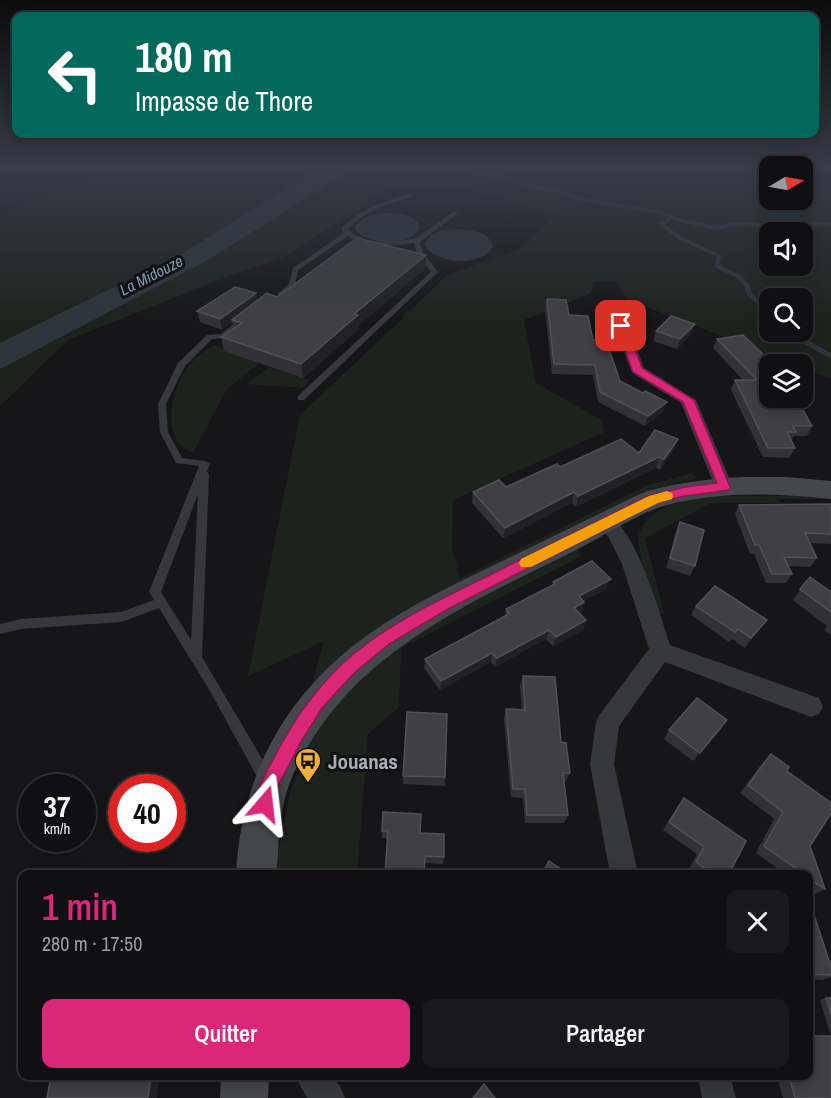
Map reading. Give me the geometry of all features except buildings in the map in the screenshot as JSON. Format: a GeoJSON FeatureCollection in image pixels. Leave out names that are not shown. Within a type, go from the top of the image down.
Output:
{"type":"FeatureCollection","features":[{"type":"Feature","properties":{"kind":"street"},"geometry":{"type":"LineString","coordinates":[[621,326],[637,370],[688,400],[724,487]]}},
{"type":"Feature","properties":{"kind":"street"},"geometry":{"type":"LineString","coordinates":[[256,870],[261,823],[270,784],[296,734],[316,703],[348,668],[384,639],[443,605],[654,499],[685,491],[724,487],[769,485],[831,490]]}},
{"type":"Feature","properties":{"kind":"street"},"geometry":{"type":"LineString","coordinates":[[606,522],[616,532],[629,560],[661,651]]}},
{"type":"Feature","properties":{"kind":"street"},"geometry":{"type":"LineString","coordinates":[[661,651],[811,706]]}},
{"type":"Feature","properties":{"kind":"street"},"geometry":{"type":"LineString","coordinates":[[623,870],[602,764],[608,722],[661,651]]}},
{"type":"Feature","properties":{"kind":"street"},"geometry":{"type":"LineString","coordinates":[[244,1080],[244,1098]]}},
{"type":"Feature","properties":{"kind":"street"},"geometry":{"type":"LineString","coordinates":[[314,1080],[328,1098]]}},
{"type":"Feature","properties":{"kind":"street"},"geometry":{"type":"LineString","coordinates":[[715,1080],[719,1098]]}},
{"type":"Feature","properties":{"kind":"lane"},"geometry":{"type":"LineString","coordinates":[[351,220],[344,229],[352,238],[384,245],[417,241],[445,220]]}},
{"type":"Feature","properties":{"kind":"lane"},"geometry":{"type":"LineString","coordinates":[[275,298],[292,285],[295,269],[348,233]]}},
{"type":"Feature","properties":{"kind":"lane"},"geometry":{"type":"LineString","coordinates":[[301,398],[435,272],[420,252],[417,241]]}},
{"type":"Feature","properties":{"kind":"lane"},"geometry":{"type":"LineString","coordinates":[[205,464],[179,460],[164,432],[162,405],[181,365],[210,337],[223,336],[249,317]]}},
{"type":"Feature","properties":{"kind":"lane"},"geometry":{"type":"LineString","coordinates":[[205,464],[155,592],[270,784]]}},
{"type":"Feature","properties":{"kind":"lane"},"geometry":{"type":"LineString","coordinates":[[196,658],[205,464]]}},
{"type":"Feature","properties":{"kind":"lane"},"geometry":{"type":"LineString","coordinates":[[0,629],[21,624],[121,617],[161,602]]}},
{"type":"Feature","properties":{"kind":"shaded area"},"geometry":{"type":"Polygon","coordinates":[[[0,220],[341,220],[284,257],[219,280],[68,340],[0,406],[0,220]]]}},
{"type":"Feature","properties":{"kind":"shaded area"},"geometry":{"type":"Polygon","coordinates":[[[551,220],[831,220],[831,379],[813,372],[813,354],[768,354],[626,299],[616,282],[595,281],[590,294],[524,320],[536,383],[601,420],[604,432],[453,500],[452,549],[460,578],[648,485],[693,473],[697,479],[678,482],[655,490],[308,699],[324,641],[248,676],[300,415],[403,318],[405,310],[410,311],[447,275],[519,249],[551,220]]]}},
{"type":"Feature","properties":{"kind":"shaded area"},"geometry":{"type":"Polygon","coordinates":[[[214,345],[259,363],[227,389],[193,453],[182,446],[175,436],[172,409],[180,380],[187,368],[199,355],[214,345]]]}},
{"type":"Feature","properties":{"kind":"shaded area"},"geometry":{"type":"Polygon","coordinates":[[[269,367],[309,380],[304,388],[247,384],[269,367]]]}},
{"type":"Feature","properties":{"kind":"shaded area"},"geometry":{"type":"Polygon","coordinates":[[[714,496],[816,496],[831,497],[831,499],[779,499],[781,503],[711,503],[645,538],[664,614],[656,613],[644,573],[639,550],[639,535],[651,516],[660,510],[681,502],[714,496]]]}},
{"type":"Feature","properties":{"kind":"shaded area"},"geometry":{"type":"Polygon","coordinates":[[[577,549],[582,556],[401,648],[399,707],[368,734],[357,870],[275,870],[289,796],[316,724],[399,644],[490,593],[577,549]]]}},
{"type":"Feature","properties":{"kind":"water","name":"La Midouze"},"geometry":{"type":"Polygon","coordinates":[[[235,220],[271,220],[208,260],[0,369],[0,343],[183,253],[235,220]]]}},
{"type":"Feature","properties":{"kind":"water"},"geometry":{"type":"Polygon","coordinates":[[[416,220],[420,227],[408,238],[390,242],[362,236],[356,231],[355,226],[359,222],[416,220]]]}},
{"type":"Feature","properties":{"kind":"water"},"geometry":{"type":"Polygon","coordinates":[[[457,229],[483,234],[493,246],[480,258],[459,261],[439,257],[425,246],[433,234],[457,229]]]}},
{"type":"Feature","properties":{"kind":"waterway"},"geometry":{"type":"LineString","coordinates":[[668,220],[661,224],[680,238],[719,256],[717,266],[739,277]]}},
{"type":"Feature","properties":{"kind":"waterway"},"geometry":{"type":"LineString","coordinates":[[682,220],[716,228],[735,224],[763,225],[791,222],[831,225]]}},
{"type":"Feature","properties":{"kind":"waterway"},"geometry":{"type":"LineString","coordinates":[[739,277],[746,284],[750,295],[759,302]]}},
{"type":"Feature","properties":{"kind":"waterway"},"geometry":{"type":"LineString","coordinates":[[806,342],[831,356]]}},
{"type":"Feature","properties":{"kind":"slow traffic"},"geometry":{"type":"LineString","coordinates":[[526,563],[654,499],[667,496]]}},
{"type":"Feature","properties":{"kind":"place","name":"Jouanas"},"geometry":{"type":"Point","coordinates":[308,784]}},
{"type":"Feature","properties":{"kind":"route"},"geometry":{"type":"LineString","coordinates":[[265,804],[270,784],[296,734],[316,703],[348,668],[384,639],[443,605],[654,499],[685,491],[724,487],[688,400],[637,370],[621,326]]}}]}
